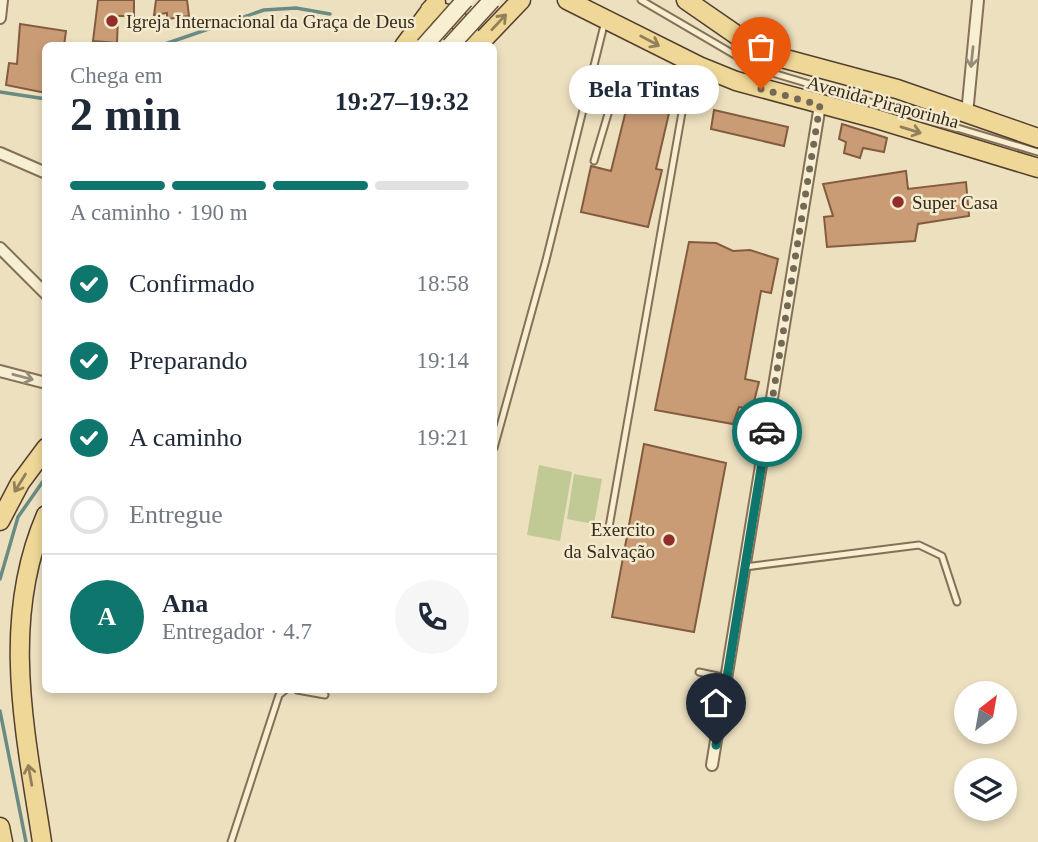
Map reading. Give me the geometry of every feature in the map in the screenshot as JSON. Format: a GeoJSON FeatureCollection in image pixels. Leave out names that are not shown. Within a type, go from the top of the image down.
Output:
{"type":"FeatureCollection","features":[{"type":"Feature","properties":{"kind":"main road"},"geometry":{"type":"LineString","coordinates":[[428,42],[465,0]]}},
{"type":"Feature","properties":{"kind":"main road"},"geometry":{"type":"LineString","coordinates":[[454,42],[492,0]]}},
{"type":"Feature","properties":{"kind":"main road"},"geometry":{"type":"LineString","coordinates":[[479,42],[521,0]]}},
{"type":"Feature","properties":{"kind":"main road","name":"Avenida Piraporinha"},"geometry":{"type":"LineString","coordinates":[[567,0],[699,66],[736,81],[1038,168]]}},
{"type":"Feature","properties":{"kind":"main road","name":"Avenida Piraporinha"},"geometry":{"type":"LineString","coordinates":[[686,0],[738,36],[778,57],[897,89],[1038,138]]}},
{"type":"Feature","properties":{"kind":"main road"},"geometry":{"type":"LineString","coordinates":[[407,42],[434,5],[458,20],[473,42]]}},
{"type":"Feature","properties":{"kind":"main road"},"geometry":{"type":"LineString","coordinates":[[0,521],[20,483],[42,453]]}},
{"type":"Feature","properties":{"kind":"main road"},"geometry":{"type":"LineString","coordinates":[[42,524],[24,566],[13,638],[15,682],[42,842]]}},
{"type":"Feature","properties":{"kind":"main road"},"geometry":{"type":"LineString","coordinates":[[0,827],[3,842]]}},
{"type":"Feature","properties":{"kind":"street"},"geometry":{"type":"LineString","coordinates":[[0,18],[2,0]]}},
{"type":"Feature","properties":{"kind":"street"},"geometry":{"type":"LineString","coordinates":[[967,114],[978,0]]}},
{"type":"Feature","properties":{"kind":"street"},"geometry":{"type":"LineString","coordinates":[[712,765],[820,105]]}},
{"type":"Feature","properties":{"kind":"street"},"geometry":{"type":"LineString","coordinates":[[0,153],[42,171]]}},
{"type":"Feature","properties":{"kind":"street"},"geometry":{"type":"LineString","coordinates":[[0,248],[42,290]]}},
{"type":"Feature","properties":{"kind":"street"},"geometry":{"type":"LineString","coordinates":[[0,371],[42,382]]}},
{"type":"Feature","properties":{"kind":"lane"},"geometry":{"type":"LineString","coordinates":[[641,0],[759,69],[1038,152]]}},
{"type":"Feature","properties":{"kind":"lane"},"geometry":{"type":"LineString","coordinates":[[497,437],[546,260],[606,18]]}},
{"type":"Feature","properties":{"kind":"lane"},"geometry":{"type":"LineString","coordinates":[[609,527],[684,102],[699,66]]}},
{"type":"Feature","properties":{"kind":"lane"},"geometry":{"type":"LineString","coordinates":[[594,161],[613,97],[623,88],[684,102]]}},
{"type":"Feature","properties":{"kind":"lane"},"geometry":{"type":"LineString","coordinates":[[745,567],[919,545],[942,556],[957,602]]}},
{"type":"Feature","properties":{"kind":"lane"},"geometry":{"type":"LineString","coordinates":[[699,672],[727,678]]}},
{"type":"Feature","properties":{"kind":"lane"},"geometry":{"type":"LineString","coordinates":[[231,842],[281,693]]}},
{"type":"Feature","properties":{"kind":"lane"},"geometry":{"type":"LineString","coordinates":[[314,693],[326,695]]}},
{"type":"Feature","properties":{"kind":"green space"},"geometry":{"type":"Polygon","coordinates":[[[539,465],[572,472],[560,541],[527,535],[539,465]]]}},
{"type":"Feature","properties":{"kind":"green space"},"geometry":{"type":"Polygon","coordinates":[[[574,474],[602,479],[594,524],[567,519],[574,474]]]}},
{"type":"Feature","properties":{"kind":"building"},"geometry":{"type":"Polygon","coordinates":[[[98,0],[134,0],[134,16],[118,16],[117,42],[93,41],[98,0]]]}},
{"type":"Feature","properties":{"kind":"building"},"geometry":{"type":"Polygon","coordinates":[[[156,0],[187,0],[189,16],[167,19],[167,13],[154,15],[156,0]]]}},
{"type":"Feature","properties":{"kind":"building"},"geometry":{"type":"Polygon","coordinates":[[[20,24],[66,31],[65,42],[42,42],[42,92],[6,85],[9,63],[17,64],[20,24]]]}},
{"type":"Feature","properties":{"kind":"building"},"geometry":{"type":"Polygon","coordinates":[[[629,98],[670,109],[656,169],[662,170],[648,227],[581,212],[591,166],[611,171],[629,98]]]}},
{"type":"Feature","properties":{"kind":"building"},"geometry":{"type":"Polygon","coordinates":[[[714,110],[788,127],[784,146],[711,129],[714,110]]]}},
{"type":"Feature","properties":{"kind":"building"},"geometry":{"type":"Polygon","coordinates":[[[842,124],[887,138],[884,152],[863,148],[860,158],[844,153],[846,142],[839,139],[842,124]]]}},
{"type":"Feature","properties":{"kind":"building","name":"Super Casa"},"geometry":{"type":"Polygon","coordinates":[[[906,171],[908,189],[966,182],[969,216],[918,224],[915,241],[827,247],[824,217],[833,216],[823,184],[906,171]]]}},
{"type":"Feature","properties":{"kind":"building"},"geometry":{"type":"Polygon","coordinates":[[[689,242],[716,243],[733,251],[750,250],[778,259],[771,293],[761,291],[745,379],[759,382],[752,409],[739,407],[733,424],[655,410],[689,242]]]}},
{"type":"Feature","properties":{"kind":"building","name":"Exercito da Salvação"},"geometry":{"type":"Polygon","coordinates":[[[644,444],[726,463],[694,632],[612,617],[644,444]]]}},
{"type":"Feature","properties":{"kind":"waterway"},"geometry":{"type":"LineString","coordinates":[[171,42],[264,10],[296,8],[330,14]]}},
{"type":"Feature","properties":{"kind":"waterway"},"geometry":{"type":"LineString","coordinates":[[0,92],[42,98]]}},
{"type":"Feature","properties":{"kind":"waterway"},"geometry":{"type":"LineString","coordinates":[[0,579],[18,517],[42,483]]}},
{"type":"Feature","properties":{"kind":"waterway"},"geometry":{"type":"LineString","coordinates":[[0,711],[26,842]]}},
{"type":"Feature","properties":{"kind":"way so far"},"geometry":{"type":"LineString","coordinates":[[761,89],[820,105],[767,432]]}},
{"type":"Feature","properties":{"kind":"place","name":"Igreja Internacional da Graça de Deus"},"geometry":{"type":"Point","coordinates":[112,21]}},
{"type":"Feature","properties":{"kind":"place","name":"Bela Tintas"},"geometry":{"type":"Point","coordinates":[761,89]}},
{"type":"Feature","properties":{"kind":"place","name":"Super Casa"},"geometry":{"type":"Point","coordinates":[898,202]}},
{"type":"Feature","properties":{"kind":"place","name":"Exercito da Salvação"},"geometry":{"type":"Point","coordinates":[669,540]}},
{"type":"Feature","properties":{"kind":"route"},"geometry":{"type":"LineString","coordinates":[[716,745],[767,432]]}}]}
